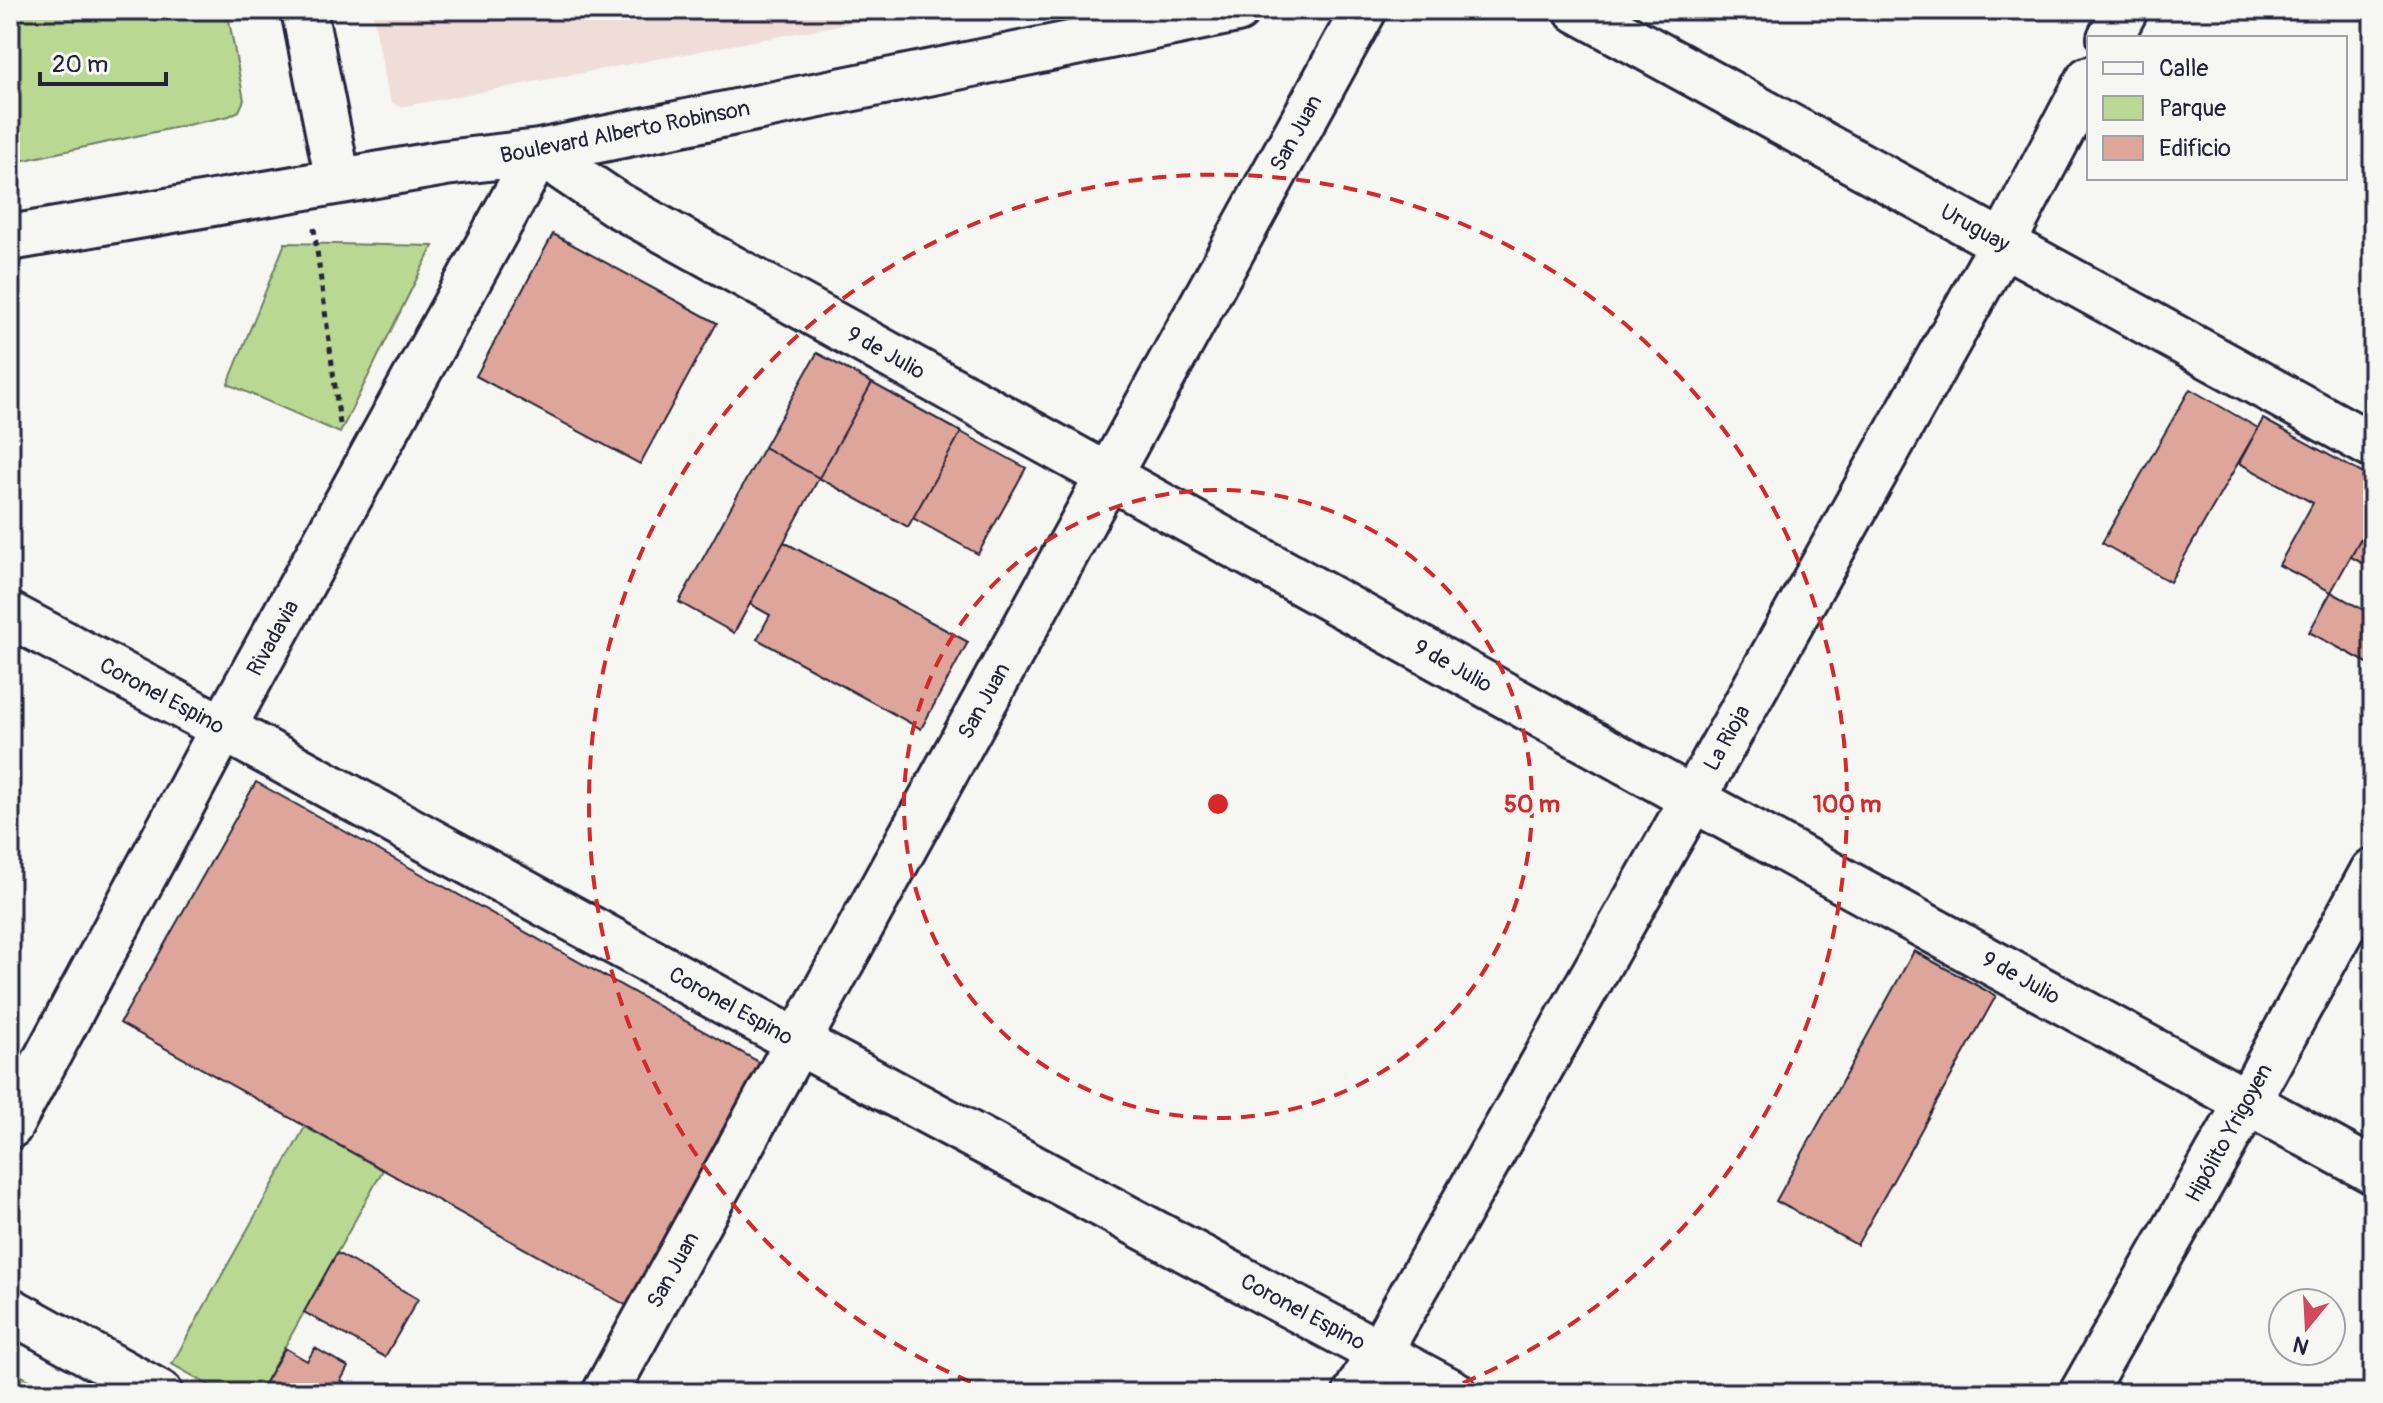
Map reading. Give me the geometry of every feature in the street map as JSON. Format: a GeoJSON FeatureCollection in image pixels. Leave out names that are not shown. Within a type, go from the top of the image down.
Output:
{"type":"FeatureCollection","features":[{"type":"Feature","properties":{"kind":"street"},"geometry":{"type":"LineString","coordinates":[[304,10],[323,184]]}},
{"type":"Feature","properties":{"kind":"street","name":"Boulevard Alberto Robinson"},"geometry":{"type":"LineString","coordinates":[[10,238],[445,163],[539,152],[1237,10]]}},
{"type":"Feature","properties":{"kind":"street","name":"San Juan"},"geometry":{"type":"LineString","coordinates":[[605,1393],[1364,10]]}},
{"type":"Feature","properties":{"kind":"street","name":"Uruguay"},"geometry":{"type":"LineString","coordinates":[[1577,10],[2373,446]]}},
{"type":"Feature","properties":{"kind":"street"},"geometry":{"type":"LineString","coordinates":[[2111,36],[2125,10]]}},
{"type":"Feature","properties":{"kind":"street","name":"La Rioja"},"geometry":{"type":"LineString","coordinates":[[1356,1393],[1693,799],[2003,243],[2087,83]]}},
{"type":"Feature","properties":{"kind":"street","name":"9 de Julio"},"geometry":{"type":"LineString","coordinates":[[539,152],[616,204],[2373,1171]]}},
{"type":"Feature","properties":{"kind":"street","name":"Rivadavia"},"geometry":{"type":"LineString","coordinates":[[10,1126],[223,728],[539,152]]}},
{"type":"Feature","properties":{"kind":"street","name":"Coronel Espino"},"geometry":{"type":"LineString","coordinates":[[10,615],[1454,1393]]}},
{"type":"Feature","properties":{"kind":"street","name":"Hipólito Yrigoyen"},"geometry":{"type":"LineString","coordinates":[[2082,1393],[2248,1101],[2373,871]]}},
{"type":"Feature","properties":{"kind":"street"},"geometry":{"type":"LineString","coordinates":[[10,1310],[160,1393]]}},
{"type":"Feature","properties":{"kind":"path"},"geometry":{"type":"LineString","coordinates":[[323,184],[350,498]]}},
{"type":"Feature","properties":{"kind":"shaded area"},"geometry":{"type":"Polygon","coordinates":[[[372,10],[920,10],[400,107],[392,103],[388,93],[372,10]]]}},
{"type":"Feature","properties":{"kind":"green space"},"geometry":{"type":"Polygon","coordinates":[[[10,10],[227,10],[244,100],[239,111],[229,116],[13,160],[10,154],[10,10]]]}},
{"type":"Feature","properties":{"kind":"green space"},"geometry":{"type":"Polygon","coordinates":[[[285,243],[433,246],[340,433],[228,384],[285,243]]]}},
{"type":"Feature","properties":{"kind":"green space"},"geometry":{"type":"Polygon","coordinates":[[[305,1127],[383,1170],[259,1393],[223,1393],[172,1364],[305,1127]]]}},
{"type":"Feature","properties":{"kind":"green space"},"geometry":{"type":"Polygon","coordinates":[[[10,1370],[54,1393],[10,1393],[10,1370]]]}},
{"type":"Feature","properties":{"kind":"building"},"geometry":{"type":"Polygon","coordinates":[[[553,234],[717,323],[640,464],[476,376],[553,234]]]}},
{"type":"Feature","properties":{"kind":"building"},"geometry":{"type":"Polygon","coordinates":[[[817,353],[872,383],[819,478],[764,447],[817,353]]]}},
{"type":"Feature","properties":{"kind":"building"},"geometry":{"type":"Polygon","coordinates":[[[872,383],[961,432],[908,527],[819,478],[872,383]]]}},
{"type":"Feature","properties":{"kind":"building"},"geometry":{"type":"Polygon","coordinates":[[[2190,389],[2258,428],[2170,582],[2102,543],[2190,389]]]}},
{"type":"Feature","properties":{"kind":"building"},"geometry":{"type":"Polygon","coordinates":[[[2263,419],[2373,479],[2373,516],[2331,592],[2279,565],[2313,503],[2239,463],[2263,419]]]}},
{"type":"Feature","properties":{"kind":"building"},"geometry":{"type":"Polygon","coordinates":[[[961,432],[1026,468],[978,554],[913,518],[961,432]]]}},
{"type":"Feature","properties":{"kind":"building"},"geometry":{"type":"Polygon","coordinates":[[[764,447],[819,478],[734,633],[679,602],[764,447]]]}},
{"type":"Feature","properties":{"kind":"building"},"geometry":{"type":"Polygon","coordinates":[[[2373,516],[2373,569],[2351,557],[2373,516]]]}},
{"type":"Feature","properties":{"kind":"building"},"geometry":{"type":"Polygon","coordinates":[[[784,542],[968,642],[921,729],[757,639],[770,615],[750,604],[784,542]]]}},
{"type":"Feature","properties":{"kind":"building"},"geometry":{"type":"Polygon","coordinates":[[[2331,592],[2373,615],[2373,666],[2309,632],[2331,592]]]}},
{"type":"Feature","properties":{"kind":"building"},"geometry":{"type":"Polygon","coordinates":[[[256,782],[766,1066],[631,1308],[120,1023],[256,782]]]}},
{"type":"Feature","properties":{"kind":"building"},"geometry":{"type":"Polygon","coordinates":[[[1914,951],[1996,996],[1857,1245],[1776,1201],[1914,951]]]}},
{"type":"Feature","properties":{"kind":"building"},"geometry":{"type":"Polygon","coordinates":[[[337,1253],[418,1299],[385,1357],[304,1312],[337,1253]]]}},
{"type":"Feature","properties":{"kind":"building"},"geometry":{"type":"Polygon","coordinates":[[[285,1348],[307,1361],[315,1348],[348,1367],[341,1380],[364,1393],[259,1393],[285,1348]]]}}]}
